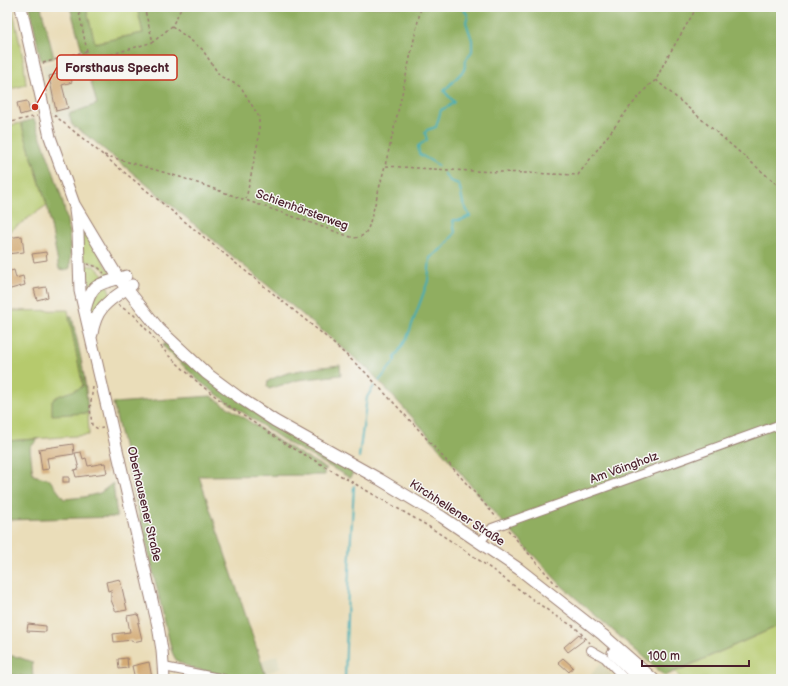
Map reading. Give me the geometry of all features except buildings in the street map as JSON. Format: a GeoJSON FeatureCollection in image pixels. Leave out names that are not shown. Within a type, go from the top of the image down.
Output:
{"type":"FeatureCollection","features":[{"type":"Feature","properties":{"kind":"main road","name":"Oberhausener Straße"},"geometry":{"type":"LineString","coordinates":[[21,7],[52,144],[74,204],[78,233],[78,279],[84,312],[92,336],[158,626],[164,667],[164,679]]}},
{"type":"Feature","properties":{"kind":"main road","name":"Oberhausener Straße"},"geometry":{"type":"LineString","coordinates":[[45,114],[79,200],[126,282]]}},
{"type":"Feature","properties":{"kind":"main road","name":"Oberhausener Straße"},"geometry":{"type":"LineString","coordinates":[[74,204],[126,282]]}},
{"type":"Feature","properties":{"kind":"main road","name":"Oberhausener Straße"},"geometry":{"type":"LineString","coordinates":[[92,336],[93,324],[100,310],[126,282]]}},
{"type":"Feature","properties":{"kind":"main road"},"geometry":{"type":"LineString","coordinates":[[84,312],[90,295],[98,284],[126,282]]}},
{"type":"Feature","properties":{"kind":"main road","name":"Kirchhellener Straße"},"geometry":{"type":"LineString","coordinates":[[126,282],[193,354],[252,398],[323,447],[442,517],[519,569],[570,610],[603,634],[653,679]]}},
{"type":"Feature","properties":{"kind":"main road","name":"Kirchhellener Straße"},"geometry":{"type":"LineString","coordinates":[[570,610],[639,679]]}},
{"type":"Feature","properties":{"kind":"street","name":"Am Vöingholz"},"geometry":{"type":"LineString","coordinates":[[480,542],[492,528],[781,424]]}},
{"type":"Feature","properties":{"kind":"street"},"geometry":{"type":"LineString","coordinates":[[591,650],[605,658],[624,679]]}},
{"type":"Feature","properties":{"kind":"street"},"geometry":{"type":"LineString","coordinates":[[164,667],[224,679]]}},
{"type":"Feature","properties":{"kind":"path"},"geometry":{"type":"LineString","coordinates":[[78,7],[89,61],[153,42],[172,26],[182,7]]}},
{"type":"Feature","properties":{"kind":"path"},"geometry":{"type":"LineString","coordinates":[[144,7],[153,42]]}},
{"type":"Feature","properties":{"kind":"path","name":"Schienhörsterweg"},"geometry":{"type":"LineString","coordinates":[[45,114],[104,155],[180,177],[354,238],[360,238],[365,234],[368,228],[386,166],[421,7]]}},
{"type":"Feature","properties":{"kind":"path"},"geometry":{"type":"LineString","coordinates":[[386,166],[578,175],[630,108],[649,85],[656,80],[664,62],[697,7]]}},
{"type":"Feature","properties":{"kind":"path"},"geometry":{"type":"LineString","coordinates":[[172,26],[202,49],[220,76],[241,88],[259,117],[259,136],[246,199]]}},
{"type":"Feature","properties":{"kind":"path"},"geometry":{"type":"LineString","coordinates":[[40,64],[88,51]]}},
{"type":"Feature","properties":{"kind":"path"},"geometry":{"type":"LineString","coordinates":[[656,80],[781,188]]}},
{"type":"Feature","properties":{"kind":"path"},"geometry":{"type":"LineString","coordinates":[[7,123],[45,114]]}},
{"type":"Feature","properties":{"kind":"path"},"geometry":{"type":"LineString","coordinates":[[104,155],[324,335],[365,372],[419,430],[559,588]]}},
{"type":"Feature","properties":{"kind":"path"},"geometry":{"type":"LineString","coordinates":[[93,387],[90,408],[92,425],[98,429],[103,428]]}},
{"type":"Feature","properties":{"kind":"shaded area"},"geometry":{"type":"Polygon","coordinates":[[[83,53],[97,104],[69,114],[72,125],[54,113],[42,65],[83,53]]]}},
{"type":"Feature","properties":{"kind":"shaded area"},"geometry":{"type":"Polygon","coordinates":[[[277,655],[281,668],[265,674],[261,661],[277,655]]]}},
{"type":"Feature","properties":{"kind":"shaded area"},"geometry":{"type":"Polygon","coordinates":[[[601,663],[616,679],[587,679],[601,663]]]}},
{"type":"Feature","properties":{"kind":"green space"},"geometry":{"type":"Polygon","coordinates":[[[7,7],[12,7],[24,63],[26,85],[7,90],[7,7]]]}},
{"type":"Feature","properties":{"kind":"green space"},"geometry":{"type":"Polygon","coordinates":[[[30,7],[41,7],[54,58],[41,61],[30,7]]]}},
{"type":"Feature","properties":{"kind":"green space"},"geometry":{"type":"Polygon","coordinates":[[[70,7],[86,7],[95,43],[143,33],[137,7],[781,7],[781,630],[778,626],[665,676],[562,586],[496,515],[422,428],[368,369],[93,140],[72,125],[69,114],[97,104],[70,7]]]}},
{"type":"Feature","properties":{"kind":"green space"},"geometry":{"type":"Polygon","coordinates":[[[86,7],[137,7],[143,33],[94,43],[86,7]]]}},
{"type":"Feature","properties":{"kind":"green space"},"geometry":{"type":"Polygon","coordinates":[[[34,119],[54,173],[65,211],[70,249],[70,268],[66,270],[59,269],[47,205],[21,123],[34,119]]]}},
{"type":"Feature","properties":{"kind":"green space"},"geometry":{"type":"Polygon","coordinates":[[[21,123],[47,205],[7,233],[7,126],[21,123]]]}},
{"type":"Feature","properties":{"kind":"green space"},"geometry":{"type":"Polygon","coordinates":[[[81,225],[112,275],[108,277],[104,270],[98,265],[82,261],[81,225]]]}},
{"type":"Feature","properties":{"kind":"green space"},"geometry":{"type":"Polygon","coordinates":[[[82,265],[95,266],[106,278],[85,298],[82,265]]]}},
{"type":"Feature","properties":{"kind":"green space"},"geometry":{"type":"Polygon","coordinates":[[[107,284],[111,295],[90,317],[91,306],[94,298],[107,284]]]}},
{"type":"Feature","properties":{"kind":"green space"},"geometry":{"type":"Polygon","coordinates":[[[68,310],[83,386],[76,391],[56,397],[72,413],[88,413],[89,435],[7,441],[7,311],[68,310]]]}},
{"type":"Feature","properties":{"kind":"green space"},"geometry":{"type":"Polygon","coordinates":[[[69,317],[72,317],[81,359],[85,380],[88,413],[52,415],[52,401],[55,398],[83,386],[69,317]]]}},
{"type":"Feature","properties":{"kind":"green space"},"geometry":{"type":"Polygon","coordinates":[[[166,342],[354,471],[350,478],[285,441],[226,401],[199,381],[163,346],[166,342]]]}},
{"type":"Feature","properties":{"kind":"green space"},"geometry":{"type":"Polygon","coordinates":[[[340,365],[341,375],[298,380],[269,389],[267,386],[268,381],[285,374],[340,365]]]}},
{"type":"Feature","properties":{"kind":"green space"},"geometry":{"type":"Polygon","coordinates":[[[211,396],[285,445],[327,469],[323,470],[325,475],[199,476],[267,679],[247,678],[208,672],[186,666],[175,658],[172,652],[113,403],[211,396]]]}},
{"type":"Feature","properties":{"kind":"green space"},"geometry":{"type":"Polygon","coordinates":[[[38,439],[30,448],[33,475],[49,479],[64,499],[84,497],[100,493],[113,483],[117,517],[7,520],[7,441],[38,439]]]}},
{"type":"Feature","properties":{"kind":"green space"},"geometry":{"type":"Polygon","coordinates":[[[778,626],[781,630],[781,679],[682,679],[675,672],[778,626]]]}},
{"type":"Feature","properties":{"kind":"green space"},"geometry":{"type":"Polygon","coordinates":[[[7,655],[32,662],[33,679],[7,674],[7,655]]]}},
{"type":"Feature","properties":{"kind":"green space"},"geometry":{"type":"Polygon","coordinates":[[[7,674],[28,677],[28,679],[7,679],[7,674]]]}},
{"type":"Feature","properties":{"kind":"green space"},"geometry":{"type":"Polygon","coordinates":[[[184,675],[202,679],[175,679],[184,675]]]}},
{"type":"Feature","properties":{"kind":"waterway"},"geometry":{"type":"LineString","coordinates":[[438,165],[419,154],[418,146],[427,140],[425,133],[427,130],[436,127],[441,110],[454,102],[444,91],[464,70],[466,60],[472,51],[472,40],[466,22],[468,15],[461,7]]}},
{"type":"Feature","properties":{"kind":"waterway"},"geometry":{"type":"LineString","coordinates":[[379,381],[395,361],[395,357],[407,338],[428,281],[430,258],[444,247],[455,233],[453,220],[461,220],[470,216],[463,203],[459,184],[450,181],[444,173]]}},
{"type":"Feature","properties":{"kind":"waterway"},"geometry":{"type":"LineString","coordinates":[[359,457],[367,397],[374,386]]}},
{"type":"Feature","properties":{"kind":"waterway"},"geometry":{"type":"LineString","coordinates":[[345,679],[348,588],[354,486]]}},
{"type":"Feature","properties":{"kind":"place","name":"Forsthaus Specht"},"geometry":{"type":"Point","coordinates":[35,107]}}]}
